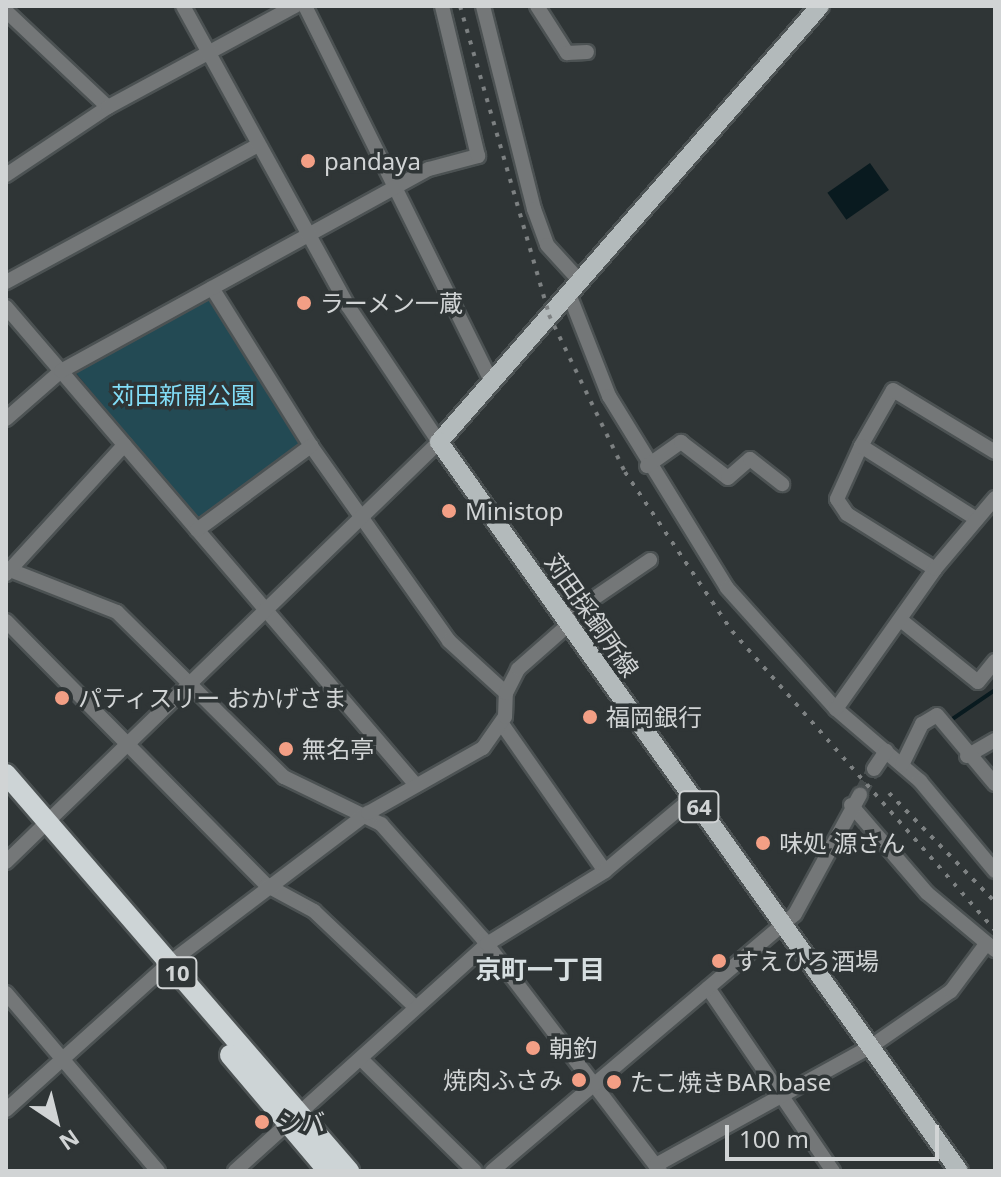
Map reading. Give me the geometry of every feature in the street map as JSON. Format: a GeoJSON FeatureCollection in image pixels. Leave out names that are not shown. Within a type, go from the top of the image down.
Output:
{"type":"FeatureCollection","features":[{"type":"Feature","properties":{"kind":"highway","name":"10"},"geometry":{"type":"LineString","coordinates":[[6,774],[45,829],[294,1120],[349,1171]]}},
{"type":"Feature","properties":{"kind":"highway","name":"10"},"geometry":{"type":"LineString","coordinates":[[6,793],[45,829]]}},
{"type":"Feature","properties":{"kind":"highway","name":"10"},"geometry":{"type":"LineString","coordinates":[[294,1120],[328,1171]]}},
{"type":"Feature","properties":{"kind":"main road"},"geometry":{"type":"LineString","coordinates":[[439,442],[820,6]]}},
{"type":"Feature","properties":{"kind":"main road","name":"苅田採銅所線"},"geometry":{"type":"LineString","coordinates":[[439,442],[959,1171]]}},
{"type":"Feature","properties":{"kind":"street"},"geometry":{"type":"LineString","coordinates":[[6,862],[45,829],[269,614],[439,442],[307,236],[183,6]]}},
{"type":"Feature","properties":{"kind":"street"},"geometry":{"type":"LineString","coordinates":[[6,175],[108,107],[295,6]]}},
{"type":"Feature","properties":{"kind":"street"},"geometry":{"type":"LineString","coordinates":[[305,6],[491,381]]}},
{"type":"Feature","properties":{"kind":"street"},"geometry":{"type":"LineString","coordinates":[[6,419],[61,371],[394,188],[478,156],[442,6]]}},
{"type":"Feature","properties":{"kind":"street"},"geometry":{"type":"LineString","coordinates":[[483,6],[534,209],[547,245],[574,287],[609,396],[647,466],[727,588],[836,709],[902,765],[995,871]]}},
{"type":"Feature","properties":{"kind":"street"},"geometry":{"type":"LineString","coordinates":[[537,6],[567,53],[587,52]]}},
{"type":"Feature","properties":{"kind":"street"},"geometry":{"type":"LineString","coordinates":[[6,11],[108,107]]}},
{"type":"Feature","properties":{"kind":"street"},"geometry":{"type":"LineString","coordinates":[[6,282],[258,145]]}},
{"type":"Feature","properties":{"kind":"street"},"geometry":{"type":"LineString","coordinates":[[212,288],[311,446],[449,641],[506,693]]}},
{"type":"Feature","properties":{"kind":"street"},"geometry":{"type":"LineString","coordinates":[[6,307],[416,785]]}},
{"type":"Feature","properties":{"kind":"street"},"geometry":{"type":"LineString","coordinates":[[935,569],[847,514],[837,499],[861,446],[893,390],[995,452]]}},
{"type":"Feature","properties":{"kind":"street"},"geometry":{"type":"LineString","coordinates":[[647,466],[681,442],[728,478],[750,459],[782,484]]}},
{"type":"Feature","properties":{"kind":"street"},"geometry":{"type":"LineString","coordinates":[[124,445],[8,572],[117,612],[296,786],[368,813],[418,859],[595,1083],[658,1168],[780,1094],[870,1047],[951,991],[991,947],[927,893],[856,800],[785,924],[595,1083],[497,1169]]}},
{"type":"Feature","properties":{"kind":"street"},"geometry":{"type":"LineString","coordinates":[[197,530],[311,446]]}},
{"type":"Feature","properties":{"kind":"street"},"geometry":{"type":"LineString","coordinates":[[861,446],[975,518]]}},
{"type":"Feature","properties":{"kind":"street"},"geometry":{"type":"LineString","coordinates":[[836,709],[902,621],[935,569],[995,498]]}},
{"type":"Feature","properties":{"kind":"street"},"geometry":{"type":"LineString","coordinates":[[6,1110],[60,1056],[164,968],[273,889],[368,813],[475,755],[502,724],[506,693],[526,659],[567,621],[650,560]]}},
{"type":"Feature","properties":{"kind":"street"},"geometry":{"type":"LineString","coordinates":[[6,621],[273,889],[314,911],[414,1006]]}},
{"type":"Feature","properties":{"kind":"street"},"geometry":{"type":"LineString","coordinates":[[902,621],[978,682],[995,661]]}},
{"type":"Feature","properties":{"kind":"street"},"geometry":{"type":"LineString","coordinates":[[902,765],[922,724],[937,715],[967,756],[995,784]]}},
{"type":"Feature","properties":{"kind":"street"},"geometry":{"type":"LineString","coordinates":[[502,724],[605,871]]}},
{"type":"Feature","properties":{"kind":"street"},"geometry":{"type":"LineString","coordinates":[[967,756],[995,740]]}},
{"type":"Feature","properties":{"kind":"street"},"geometry":{"type":"LineString","coordinates":[[874,769],[886,751]]}},
{"type":"Feature","properties":{"kind":"street"},"geometry":{"type":"LineString","coordinates":[[235,1171],[362,1060],[414,1006],[487,944],[605,871],[692,798]]}},
{"type":"Feature","properties":{"kind":"street"},"geometry":{"type":"LineString","coordinates":[[708,988],[833,1171]]}},
{"type":"Feature","properties":{"kind":"street"},"geometry":{"type":"LineString","coordinates":[[6,993],[158,1171]]}},
{"type":"Feature","properties":{"kind":"street"},"geometry":{"type":"LineString","coordinates":[[362,1060],[475,1171]]}},
{"type":"Feature","properties":{"kind":"green space","name":"苅田新開公園"},"geometry":{"type":"Polygon","coordinates":[[[208,299],[301,445],[197,522],[76,373],[208,299]]]}},
{"type":"Feature","properties":{"kind":"shaded area"},"geometry":{"type":"Polygon","coordinates":[[[870,163],[889,190],[846,220],[827,193],[870,163]]]}},
{"type":"Feature","properties":{"kind":"waterway"},"geometry":{"type":"LineString","coordinates":[[948,722],[995,690]]}},
{"type":"Feature","properties":{"kind":"tunnel"},"geometry":{"type":"LineString","coordinates":[[860,795],[874,769]]}},
{"type":"Feature","properties":{"kind":"railway"},"geometry":{"type":"LineString","coordinates":[[460,6],[549,315],[625,472],[732,631],[995,930]]}},
{"type":"Feature","properties":{"kind":"railway"},"geometry":{"type":"LineString","coordinates":[[889,793],[995,902]]}},
{"type":"Feature","properties":{"kind":"place","name":"pandaya"},"geometry":{"type":"Point","coordinates":[308,161]}},
{"type":"Feature","properties":{"kind":"place","name":"ラーメン一蔵"},"geometry":{"type":"Point","coordinates":[304,303]}},
{"type":"Feature","properties":{"kind":"place","name":"Ministop"},"geometry":{"type":"Point","coordinates":[449,511]}},
{"type":"Feature","properties":{"kind":"place","name":"パティスリー おかげさま"},"geometry":{"type":"Point","coordinates":[62,698]}},
{"type":"Feature","properties":{"kind":"place","name":"福岡銀行"},"geometry":{"type":"Point","coordinates":[590,717]}},
{"type":"Feature","properties":{"kind":"place","name":"無名亭"},"geometry":{"type":"Point","coordinates":[286,749]}},
{"type":"Feature","properties":{"kind":"place","name":"味処 源さん"},"geometry":{"type":"Point","coordinates":[763,843]}},
{"type":"Feature","properties":{"kind":"place","name":"すえひろ酒場"},"geometry":{"type":"Point","coordinates":[719,961]}},
{"type":"Feature","properties":{"kind":"place","name":"朝釣"},"geometry":{"type":"Point","coordinates":[533,1048]}},
{"type":"Feature","properties":{"kind":"place","name":"焼肉ふさみ"},"geometry":{"type":"Point","coordinates":[579,1080]}},
{"type":"Feature","properties":{"kind":"place","name":"たこ焼きBAR base"},"geometry":{"type":"Point","coordinates":[614,1082]}},
{"type":"Feature","properties":{"kind":"place","name":"シバ"},"geometry":{"type":"Point","coordinates":[262,1122]}},
{"type":"Feature","properties":{"kind":"district","name":"京町一丁目"},"geometry":{"type":"Point","coordinates":[540,970]}}]}
